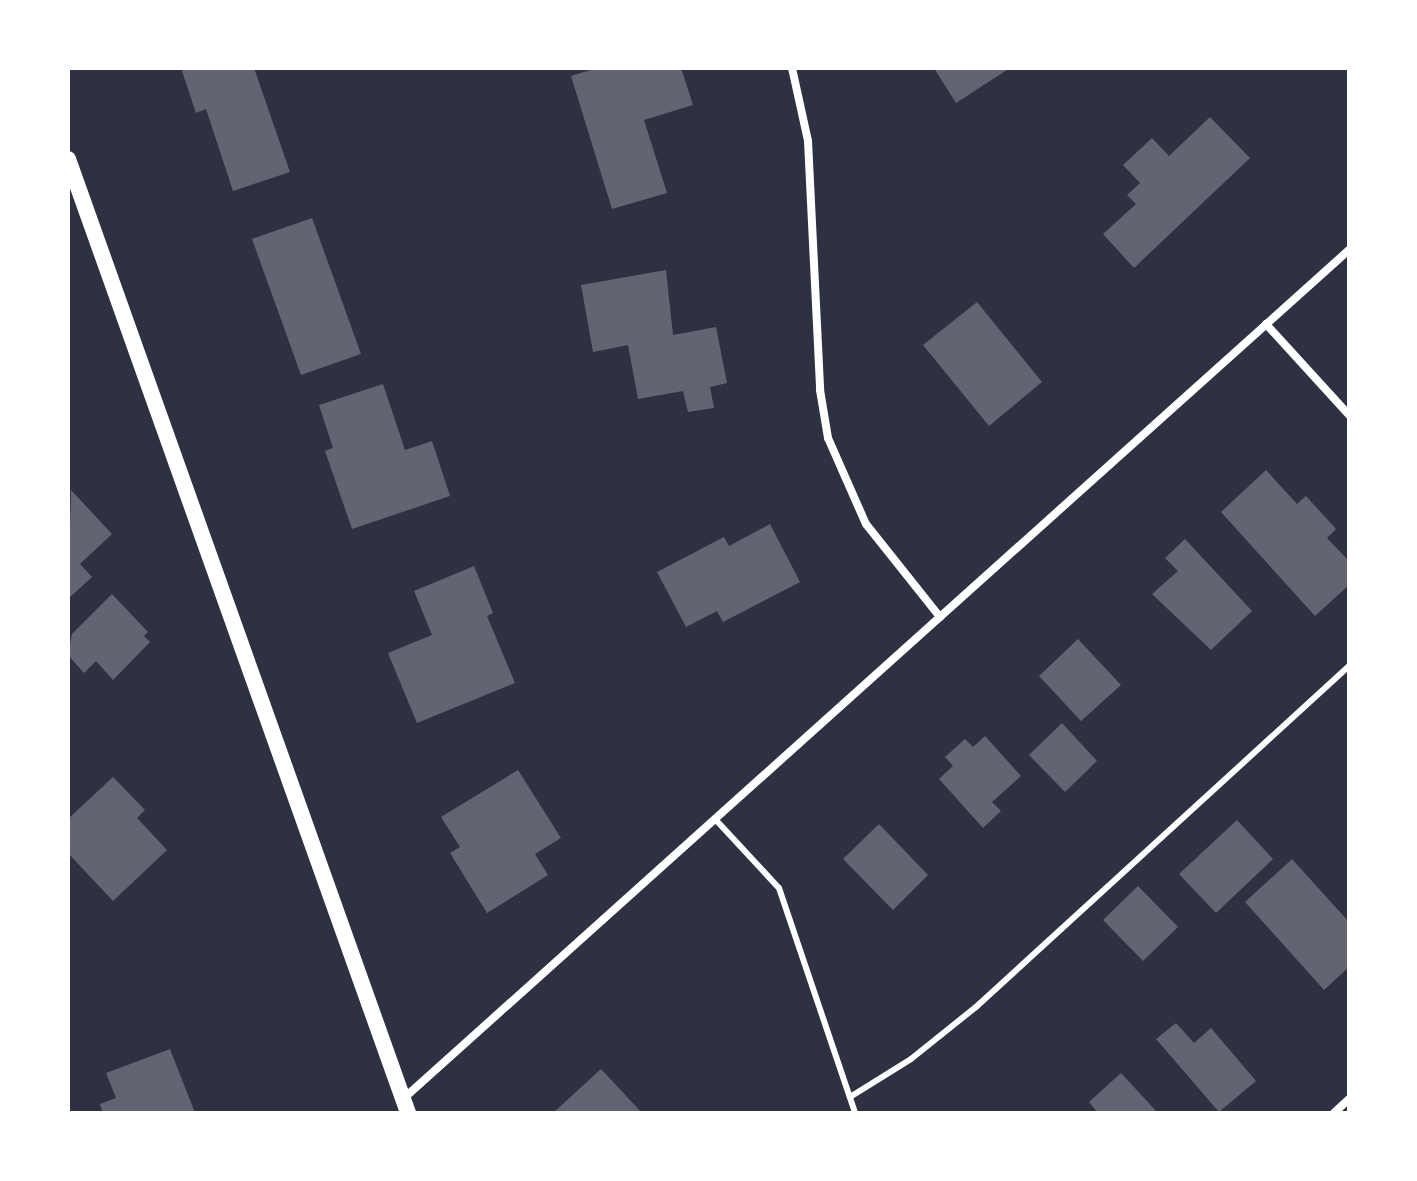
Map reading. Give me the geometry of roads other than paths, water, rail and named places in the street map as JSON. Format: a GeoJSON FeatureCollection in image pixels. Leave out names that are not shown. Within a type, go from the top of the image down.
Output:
{"type":"FeatureCollection","features":[{"type":"Feature","properties":{"kind":"main road"},"geometry":{"type":"LineString","coordinates":[[68,159],[405,1106]]}},
{"type":"Feature","properties":{"kind":"street"},"geometry":{"type":"LineString","coordinates":[[792,68],[808,141],[820,390],[828,438],[866,524],[940,617]]}},
{"type":"Feature","properties":{"kind":"street"},"geometry":{"type":"LineString","coordinates":[[405,1106],[715,819],[1349,250]]}},
{"type":"Feature","properties":{"kind":"street"},"geometry":{"type":"LineString","coordinates":[[1266,324],[1349,415]]}},
{"type":"Feature","properties":{"kind":"street"},"geometry":{"type":"LineString","coordinates":[[1334,1113],[1349,1099]]}},
{"type":"Feature","properties":{"kind":"lane"},"geometry":{"type":"LineString","coordinates":[[850,1097],[911,1059],[976,1007],[1349,666]]}},
{"type":"Feature","properties":{"kind":"lane"},"geometry":{"type":"LineString","coordinates":[[715,819],[779,888],[855,1113]]}}]}
